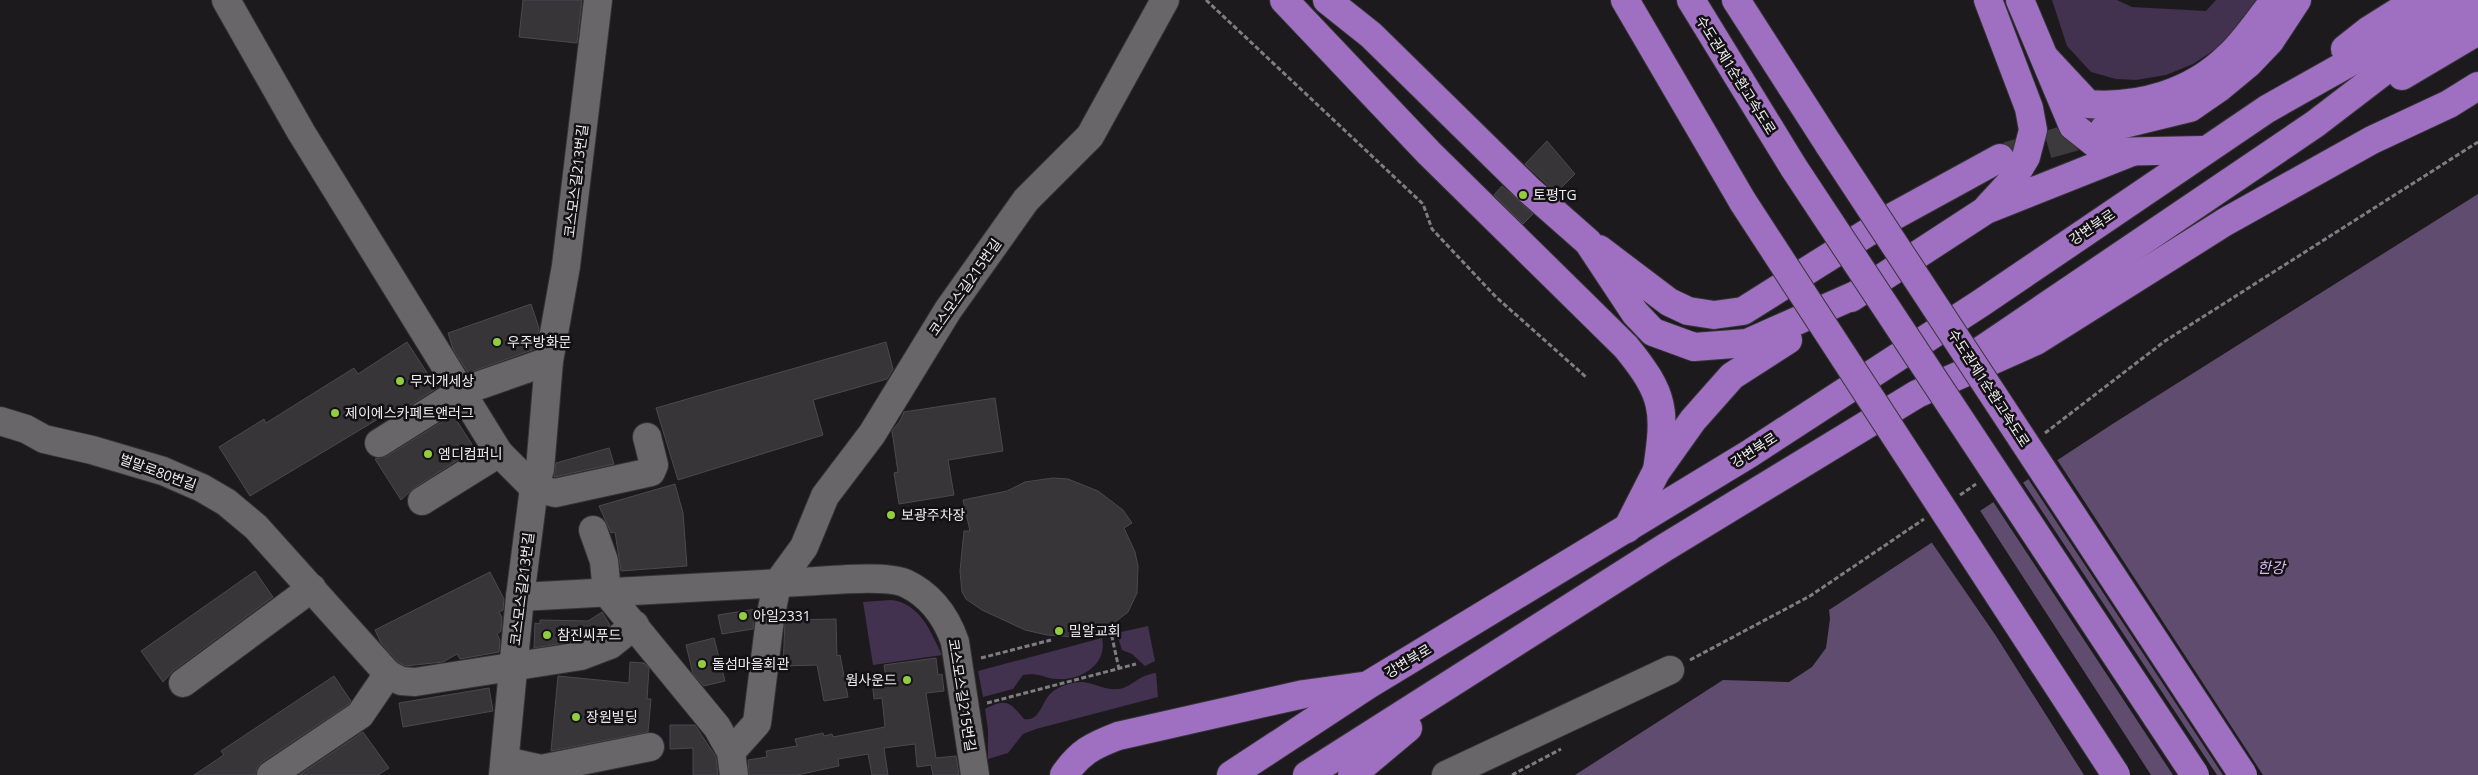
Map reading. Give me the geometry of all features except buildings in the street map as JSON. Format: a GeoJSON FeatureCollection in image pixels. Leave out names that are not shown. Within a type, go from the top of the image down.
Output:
{"type":"FeatureCollection","features":[{"type":"Feature","properties":{"kind":"highway"},"geometry":{"type":"LineString","coordinates":[[1284,0],[1429,153],[1626,347],[1649,376],[1661,405],[1662,436],[1656,472]]}},
{"type":"Feature","properties":{"kind":"highway"},"geometry":{"type":"LineString","coordinates":[[1327,0],[1371,35],[1529,190],[1588,242],[1669,302],[1688,311],[1714,315],[1743,311],[1894,216],[2000,158]]}},
{"type":"Feature","properties":{"kind":"highway"},"geometry":{"type":"LineString","coordinates":[[1625,0],[1743,202],[2116,775]]}},
{"type":"Feature","properties":{"kind":"highway","name":"수도권제1순환고속도로"},"geometry":{"type":"LineString","coordinates":[[1690,0],[1794,168],[2195,775]]}},
{"type":"Feature","properties":{"kind":"highway","name":"수도권제1순환고속도로"},"geometry":{"type":"LineString","coordinates":[[1736,0],[1829,145],[2244,775]]}},
{"type":"Feature","properties":{"kind":"highway"},"geometry":{"type":"LineString","coordinates":[[1986,210],[2011,182],[2026,158],[2033,130],[2029,108],[1988,0]]}},
{"type":"Feature","properties":{"kind":"highway"},"geometry":{"type":"LineString","coordinates":[[2020,0],[2073,126],[2106,152],[2203,150]]}},
{"type":"Feature","properties":{"kind":"highway"},"geometry":{"type":"LineString","coordinates":[[2046,59],[2088,104],[2117,106],[2158,97],[2192,85],[2228,57],[2275,0]]}},
{"type":"Feature","properties":{"kind":"highway"},"geometry":{"type":"LineString","coordinates":[[2104,128],[2190,108],[2219,88],[2254,58],[2270,41],[2297,0]]}},
{"type":"Feature","properties":{"kind":"highway"},"geometry":{"type":"LineString","coordinates":[[2369,30],[2390,0]]}},
{"type":"Feature","properties":{"kind":"highway","name":"강변북로"},"geometry":{"type":"LineString","coordinates":[[2266,109],[2369,30],[2417,0]]}},
{"type":"Feature","properties":{"kind":"highway"},"geometry":{"type":"LineString","coordinates":[[2315,124],[2426,39],[2467,18]]}},
{"type":"Feature","properties":{"kind":"highway"},"geometry":{"type":"LineString","coordinates":[[1306,775],[1673,542],[1917,394],[2315,124],[2467,18]]}},
{"type":"Feature","properties":{"kind":"highway","name":"강변북로"},"geometry":{"type":"LineString","coordinates":[[1231,775],[1368,685],[1749,454],[1981,303],[2203,150],[2266,109],[2370,52],[2467,18]]}},
{"type":"Feature","properties":{"kind":"highway"},"geometry":{"type":"LineString","coordinates":[[1917,394],[2036,341],[2225,222],[2372,140],[2449,104],[2478,86]]}},
{"type":"Feature","properties":{"kind":"highway"},"geometry":{"type":"LineString","coordinates":[[1628,529],[1656,472],[1693,420],[1732,376],[1986,210],[2132,152]]}},
{"type":"Feature","properties":{"kind":"highway"},"geometry":{"type":"LineString","coordinates":[[1588,242],[1635,314],[1653,332],[1694,347],[1747,343],[1853,296]]}},
{"type":"Feature","properties":{"kind":"highway"},"geometry":{"type":"LineString","coordinates":[[1352,775],[1490,658]]}},
{"type":"Feature","properties":{"kind":"highway"},"geometry":{"type":"LineString","coordinates":[[1064,775],[1076,757],[1094,745],[1118,736],[1304,694],[1368,685]]}},
{"type":"Feature","properties":{"kind":"street"},"geometry":{"type":"LineString","coordinates":[[226,0],[301,132],[499,454],[534,488],[556,493],[647,474],[654,468],[647,437]]}},
{"type":"Feature","properties":{"kind":"street","name":"코스모스길213번길"},"geometry":{"type":"LineString","coordinates":[[598,0],[566,266],[549,361],[540,469],[534,488],[520,597],[504,768],[543,772],[650,747]]}},
{"type":"Feature","properties":{"kind":"street","name":"코스모스길215번길"},"geometry":{"type":"LineString","coordinates":[[732,764],[757,723],[770,618],[777,584],[804,547],[825,496],[872,434],[948,310],[1026,200],[1090,136],[1164,0]]}},
{"type":"Feature","properties":{"kind":"street"},"geometry":{"type":"LineString","coordinates":[[379,443],[460,392],[549,361]]}},
{"type":"Feature","properties":{"kind":"street","name":"벌말로80번길"},"geometry":{"type":"LineString","coordinates":[[0,421],[26,429],[50,441],[140,463],[202,488],[247,518],[388,674]]}},
{"type":"Feature","properties":{"kind":"street"},"geometry":{"type":"LineString","coordinates":[[422,501],[499,454]]}},
{"type":"Feature","properties":{"kind":"street"},"geometry":{"type":"LineString","coordinates":[[593,530],[604,561],[607,592]]}},
{"type":"Feature","properties":{"kind":"street","name":"코스모스길215번길"},"geometry":{"type":"LineString","coordinates":[[520,597],[777,584],[892,580],[904,583],[934,602],[948,623],[958,664],[975,775]]}},
{"type":"Feature","properties":{"kind":"street"},"geometry":{"type":"LineString","coordinates":[[183,683],[312,588]]}},
{"type":"Feature","properties":{"kind":"street","name":"코스모스길215번길"},"geometry":{"type":"LineString","coordinates":[[607,592],[718,727],[732,764]]}},
{"type":"Feature","properties":{"kind":"street","name":"코스모스길213번길"},"geometry":{"type":"LineString","coordinates":[[513,667],[581,656],[602,650],[635,625]]}},
{"type":"Feature","properties":{"kind":"street"},"geometry":{"type":"LineString","coordinates":[[271,775],[360,715],[388,674],[401,681],[415,682],[513,667]]}},
{"type":"Feature","properties":{"kind":"street"},"geometry":{"type":"LineString","coordinates":[[1446,775],[1670,670]]}},
{"type":"Feature","properties":{"kind":"path"},"geometry":{"type":"LineString","coordinates":[[1206,0],[1423,204],[1432,229],[1445,243],[1496,297],[1586,377]]}},
{"type":"Feature","properties":{"kind":"path"},"geometry":{"type":"LineString","coordinates":[[1110,628],[1119,669]]}},
{"type":"Feature","properties":{"kind":"path"},"geometry":{"type":"LineString","coordinates":[[958,664],[1051,640]]}},
{"type":"Feature","properties":{"kind":"path"},"geometry":{"type":"LineString","coordinates":[[965,709],[1136,664]]}},
{"type":"Feature","properties":{"kind":"shaded area"},"geometry":{"type":"Polygon","coordinates":[[[2052,0],[2117,0],[2132,7],[2206,11],[2216,0],[2265,0],[2226,42],[2193,64],[2166,75],[2136,80],[2116,79],[2091,72],[2067,46],[2052,0]]]}},
{"type":"Feature","properties":{"kind":"shaded area"},"geometry":{"type":"Polygon","coordinates":[[[891,600],[901,602],[917,613],[929,628],[942,655],[873,665],[863,602],[891,600]]]}},
{"type":"Feature","properties":{"kind":"shaded area"},"geometry":{"type":"Polygon","coordinates":[[[1148,626],[1155,661],[1145,666],[1132,654],[1122,650],[1118,637],[1121,632],[1148,626]]]}},
{"type":"Feature","properties":{"kind":"shaded area"},"geometry":{"type":"Polygon","coordinates":[[[1102,638],[1101,656],[1091,669],[1083,674],[1066,679],[1033,674],[1023,675],[1013,689],[983,697],[978,671],[1102,638]]]}},
{"type":"Feature","properties":{"kind":"shaded area"},"geometry":{"type":"Polygon","coordinates":[[[1156,673],[1158,697],[1036,729],[1023,734],[1008,753],[988,759],[988,730],[985,709],[1003,703],[1011,705],[1024,719],[1030,719],[1038,713],[1050,694],[1066,685],[1084,682],[1118,689],[1144,676],[1156,673]]]}},
{"type":"Feature","properties":{"kind":"water","name":"한강"},"geometry":{"type":"Polygon","coordinates":[[[2478,194],[2478,775],[1575,775],[1723,680],[1789,682],[1812,667],[1826,648],[1830,619],[1829,610],[2114,423],[2478,194]]]}},
{"type":"Feature","properties":{"kind":"pier"},"geometry":{"type":"Polygon","coordinates":[[[2056,458],[2263,775],[2223,775],[2027,477],[2056,458]]]}},
{"type":"Feature","properties":{"kind":"pier"},"geometry":{"type":"Polygon","coordinates":[[[2022,481],[2217,775],[2173,775],[1992,500],[2022,481]]]}},
{"type":"Feature","properties":{"kind":"pier"},"geometry":{"type":"Polygon","coordinates":[[[1979,509],[2151,775],[2084,775],[1996,636],[1930,540],[1979,509]]]}},
{"type":"Feature","properties":{"kind":"tunnel"},"geometry":{"type":"LineString","coordinates":[[2007,156],[2103,129]]}},
{"type":"Feature","properties":{"kind":"place","name":"토평TG"},"geometry":{"type":"Point","coordinates":[1523,195]}},
{"type":"Feature","properties":{"kind":"place","name":"우주방화문"},"geometry":{"type":"Point","coordinates":[497,342]}},
{"type":"Feature","properties":{"kind":"place","name":"무지개세상"},"geometry":{"type":"Point","coordinates":[400,381]}},
{"type":"Feature","properties":{"kind":"place","name":"제이에스카페트앤러그"},"geometry":{"type":"Point","coordinates":[335,413]}},
{"type":"Feature","properties":{"kind":"place","name":"엠디컴퍼니"},"geometry":{"type":"Point","coordinates":[428,454]}},
{"type":"Feature","properties":{"kind":"place","name":"보광주차장"},"geometry":{"type":"Point","coordinates":[891,515]}},
{"type":"Feature","properties":{"kind":"place","name":"아일2331"},"geometry":{"type":"Point","coordinates":[743,616]}},
{"type":"Feature","properties":{"kind":"place","name":"밀알교회"},"geometry":{"type":"Point","coordinates":[1059,631]}},
{"type":"Feature","properties":{"kind":"place","name":"참진씨푸드"},"geometry":{"type":"Point","coordinates":[547,635]}},
{"type":"Feature","properties":{"kind":"place","name":"돌섬마을회관"},"geometry":{"type":"Point","coordinates":[702,664]}},
{"type":"Feature","properties":{"kind":"place","name":"웜사운드"},"geometry":{"type":"Point","coordinates":[907,680]}},
{"type":"Feature","properties":{"kind":"place","name":"장원빌딩"},"geometry":{"type":"Point","coordinates":[576,717]}}]}
